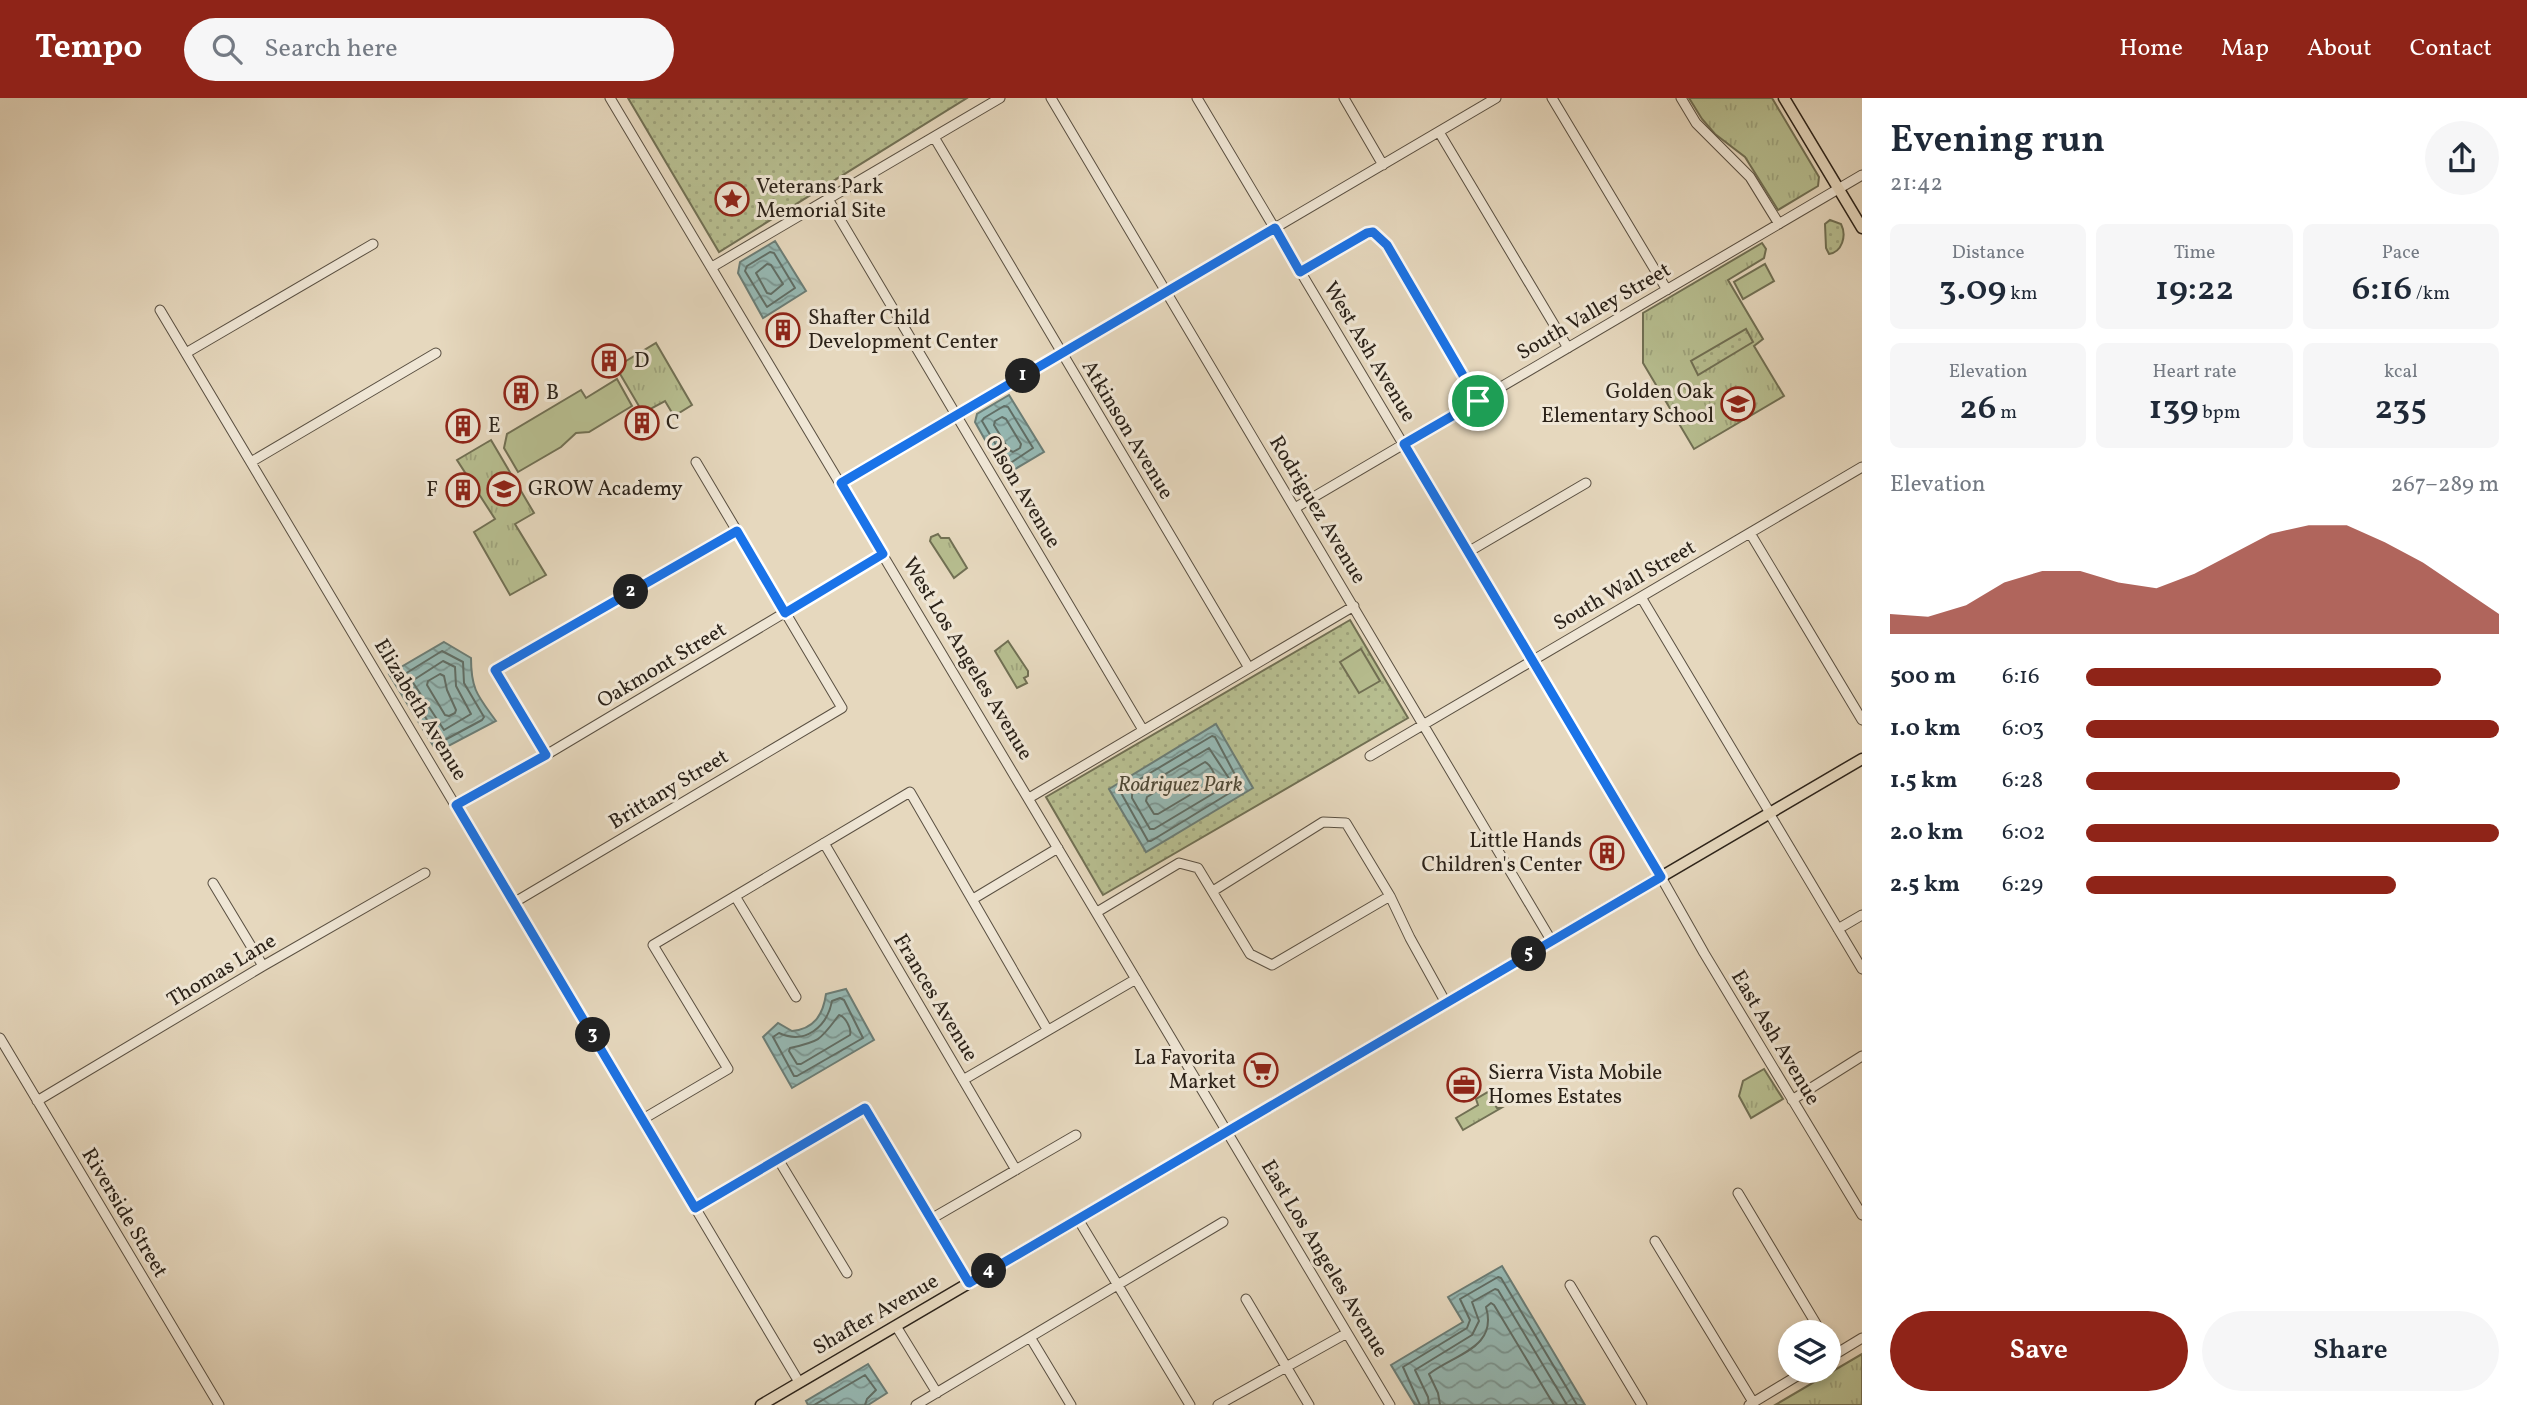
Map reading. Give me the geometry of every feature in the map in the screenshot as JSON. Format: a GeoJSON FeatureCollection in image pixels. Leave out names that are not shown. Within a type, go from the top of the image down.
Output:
{"type":"FeatureCollection","features":[{"type":"Feature","properties":{"kind":"main road"},"geometry":{"type":"LineString","coordinates":[[1784,98],[1862,228]]}},
{"type":"Feature","properties":{"kind":"main road","name":"Shafter Avenue"},"geometry":{"type":"LineString","coordinates":[[761,1405],[1862,759]]}},
{"type":"Feature","properties":{"kind":"street","name":"West Los Angeles Avenue"},"geometry":{"type":"LineString","coordinates":[[610,98],[1227,1131]]}},
{"type":"Feature","properties":{"kind":"street"},"geometry":{"type":"LineString","coordinates":[[712,267],[1000,98]]}},
{"type":"Feature","properties":{"kind":"street","name":"Rodriguez Avenue"},"geometry":{"type":"LineString","coordinates":[[1051,98],[1551,940]]}},
{"type":"Feature","properties":{"kind":"street","name":"West Ash Avenue"},"geometry":{"type":"LineString","coordinates":[[1197,98],[1661,877]]}},
{"type":"Feature","properties":{"kind":"street"},"geometry":{"type":"LineString","coordinates":[[1344,98],[1383,164]]}},
{"type":"Feature","properties":{"kind":"street"},"geometry":{"type":"LineString","coordinates":[[1552,98],[1667,290]]}},
{"type":"Feature","properties":{"kind":"street"},"geometry":{"type":"LineString","coordinates":[[1681,98],[1696,123],[1750,177],[1779,224]]}},
{"type":"Feature","properties":{"kind":"street"},"geometry":{"type":"LineString","coordinates":[[841,483],[1491,99]]}},
{"type":"Feature","properties":{"kind":"street"},"geometry":{"type":"LineString","coordinates":[[1439,132],[1568,348]]}},
{"type":"Feature","properties":{"kind":"street","name":"Atkinson Avenue"},"geometry":{"type":"LineString","coordinates":[[934,137],[1248,668]]}},
{"type":"Feature","properties":{"kind":"street","name":"South Valley Street"},"geometry":{"type":"LineString","coordinates":[[1295,508],[1862,175]]}},
{"type":"Feature","properties":{"kind":"street","name":"Olson Avenue"},"geometry":{"type":"LineString","coordinates":[[828,198],[1143,730]]}},
{"type":"Feature","properties":{"kind":"street"},"geometry":{"type":"LineString","coordinates":[[1300,272],[1373,232],[1387,245],[1478,401]]}},
{"type":"Feature","properties":{"kind":"street"},"geometry":{"type":"LineString","coordinates":[[186,354],[373,244]]}},
{"type":"Feature","properties":{"kind":"street","name":"Elizabeth Avenue"},"geometry":{"type":"LineString","coordinates":[[160,310],[799,1382]]}},
{"type":"Feature","properties":{"kind":"street"},"geometry":{"type":"LineString","coordinates":[[251,462],[436,353]]}},
{"type":"Feature","properties":{"kind":"street"},"geometry":{"type":"LineString","coordinates":[[695,462],[785,613]]}},
{"type":"Feature","properties":{"kind":"street","name":"South Wall Street"},"geometry":{"type":"LineString","coordinates":[[1370,756],[1861,470]]}},
{"type":"Feature","properties":{"kind":"street"},"geometry":{"type":"LineString","coordinates":[[1468,552],[1586,483]]}},
{"type":"Feature","properties":{"kind":"street"},"geometry":{"type":"LineString","coordinates":[[546,755],[495,670],[737,531]]}},
{"type":"Feature","properties":{"kind":"street"},"geometry":{"type":"LineString","coordinates":[[1750,533],[1862,720]]}},
{"type":"Feature","properties":{"kind":"street","name":"Oakmont Street"},"geometry":{"type":"LineString","coordinates":[[456,805],[546,755],[883,554]]}},
{"type":"Feature","properties":{"kind":"street"},"geometry":{"type":"LineString","coordinates":[[1641,597],[1862,970]]}},
{"type":"Feature","properties":{"kind":"street"},"geometry":{"type":"LineString","coordinates":[[1028,798],[1354,606]]}},
{"type":"Feature","properties":{"kind":"street","name":"Brittany Street"},"geometry":{"type":"LineString","coordinates":[[514,902],[842,708],[785,613]]}},
{"type":"Feature","properties":{"kind":"street"},"geometry":{"type":"LineString","coordinates":[[643,1119],[727,1069],[653,945],[909,792],[1047,1029]]}},
{"type":"Feature","properties":{"kind":"street"},"geometry":{"type":"LineString","coordinates":[[1213,891],[1323,822],[1346,823],[1390,896],[1446,1003]]}},
{"type":"Feature","properties":{"kind":"street","name":"Frances Avenue"},"geometry":{"type":"LineString","coordinates":[[824,843],[1016,1170]]}},
{"type":"Feature","properties":{"kind":"street"},"geometry":{"type":"LineString","coordinates":[[973,899],[1059,848]]}},
{"type":"Feature","properties":{"kind":"street"},"geometry":{"type":"LineString","coordinates":[[1097,912],[1179,863],[1198,868],[1250,954],[1272,965],[1390,896]]}},
{"type":"Feature","properties":{"kind":"street","name":"Thomas Lane"},"geometry":{"type":"LineString","coordinates":[[37,1101],[425,873]]}},
{"type":"Feature","properties":{"kind":"street","name":"East Ash Avenue"},"geometry":{"type":"LineString","coordinates":[[1661,877],[1862,1215]]}},
{"type":"Feature","properties":{"kind":"street"},"geometry":{"type":"LineString","coordinates":[[214,883],[263,966]]}},
{"type":"Feature","properties":{"kind":"street"},"geometry":{"type":"LineString","coordinates":[[735,896],[796,997]]}},
{"type":"Feature","properties":{"kind":"street"},"geometry":{"type":"LineString","coordinates":[[1838,929],[1862,915]]}},
{"type":"Feature","properties":{"kind":"street"},"geometry":{"type":"LineString","coordinates":[[963,1080],[1136,979]]}},
{"type":"Feature","properties":{"kind":"street","name":"Riverside Street"},"geometry":{"type":"LineString","coordinates":[[0,1038],[219,1405]]}},
{"type":"Feature","properties":{"kind":"street"},"geometry":{"type":"LineString","coordinates":[[1792,1100],[1862,1056]]}},
{"type":"Feature","properties":{"kind":"street"},"geometry":{"type":"LineString","coordinates":[[695,1208],[865,1108],[969,1283]]}},
{"type":"Feature","properties":{"kind":"street","name":"East Los Angeles Avenue"},"geometry":{"type":"LineString","coordinates":[[1227,1131],[1390,1405]]}},
{"type":"Feature","properties":{"kind":"street"},"geometry":{"type":"LineString","coordinates":[[931,1219],[1076,1135]]}},
{"type":"Feature","properties":{"kind":"street"},"geometry":{"type":"LineString","coordinates":[[778,1158],[847,1273]]}},
{"type":"Feature","properties":{"kind":"street"},"geometry":{"type":"LineString","coordinates":[[1738,1193],[1814,1320]]}},
{"type":"Feature","properties":{"kind":"street"},"geometry":{"type":"LineString","coordinates":[[1078,1219],[1190,1405]]}},
{"type":"Feature","properties":{"kind":"street"},"geometry":{"type":"LineString","coordinates":[[916,1405],[1223,1222]]}},
{"type":"Feature","properties":{"kind":"street"},"geometry":{"type":"LineString","coordinates":[[1655,1241],[1751,1404],[1786,1383]]}},
{"type":"Feature","properties":{"kind":"street"},"geometry":{"type":"LineString","coordinates":[[1570,1285],[1642,1405]]}},
{"type":"Feature","properties":{"kind":"street"},"geometry":{"type":"LineString","coordinates":[[1246,1299],[1309,1405]]}},
{"type":"Feature","properties":{"kind":"street"},"geometry":{"type":"LineString","coordinates":[[896,1326],[937,1393]]}},
{"type":"Feature","properties":{"kind":"street"},"geometry":{"type":"LineString","coordinates":[[1218,1405],[1348,1333]]}},
{"type":"Feature","properties":{"kind":"street"},"geometry":{"type":"LineString","coordinates":[[1030,1337],[1071,1405]]}},
{"type":"Feature","properties":{"kind":"street"},"geometry":{"type":"LineString","coordinates":[[1841,1351],[1862,1338]]}},
{"type":"Feature","properties":{"kind":"green space"},"geometry":{"type":"Polygon","coordinates":[[[628,98],[967,98],[719,252],[628,98]]]}},
{"type":"Feature","properties":{"kind":"green space"},"geometry":{"type":"Polygon","coordinates":[[[1689,98],[1772,98],[1819,177],[1818,186],[1778,210],[1745,157],[1715,134],[1689,98]]]}},
{"type":"Feature","properties":{"kind":"green space"},"geometry":{"type":"Polygon","coordinates":[[[1830,220],[1841,224],[1843,233],[1840,247],[1829,254],[1826,248],[1825,224],[1830,220]]]}},
{"type":"Feature","properties":{"kind":"green space"},"geometry":{"type":"Polygon","coordinates":[[[1762,243],[1766,249],[1764,258],[1728,280],[1763,339],[1754,346],[1784,396],[1694,449],[1643,363],[1643,313],[1762,243]]]}},
{"type":"Feature","properties":{"kind":"green space"},"geometry":{"type":"Polygon","coordinates":[[[1765,264],[1774,281],[1743,299],[1734,282],[1765,264]]]}},
{"type":"Feature","properties":{"kind":"green space"},"geometry":{"type":"Polygon","coordinates":[[[1746,329],[1753,342],[1698,375],[1691,361],[1746,329]]]}},
{"type":"Feature","properties":{"kind":"green space"},"geometry":{"type":"Polygon","coordinates":[[[656,343],[692,405],[674,416],[665,401],[643,413],[616,367],[656,343]]]}},
{"type":"Feature","properties":{"kind":"green space"},"geometry":{"type":"Polygon","coordinates":[[[617,379],[632,406],[589,432],[576,433],[561,447],[518,472],[504,448],[507,434],[581,390],[586,398],[617,379]]]}},
{"type":"Feature","properties":{"kind":"green space"},"geometry":{"type":"Polygon","coordinates":[[[491,440],[534,513],[515,524],[546,575],[510,595],[474,532],[495,519],[457,460],[491,440]]]}},
{"type":"Feature","properties":{"kind":"green space"},"geometry":{"type":"Polygon","coordinates":[[[938,534],[941,538],[949,538],[967,568],[954,578],[930,541],[931,537],[938,534]]]}},
{"type":"Feature","properties":{"kind":"green space","name":"Rodriguez Park"},"geometry":{"type":"Polygon","coordinates":[[[1350,620],[1408,718],[1103,895],[1046,797],[1350,620]]]}},
{"type":"Feature","properties":{"kind":"green space"},"geometry":{"type":"Polygon","coordinates":[[[1008,641],[1028,671],[1028,676],[1024,678],[1027,683],[1017,688],[995,651],[1008,641]]]}},
{"type":"Feature","properties":{"kind":"green space"},"geometry":{"type":"Polygon","coordinates":[[[1361,649],[1380,681],[1359,693],[1340,662],[1361,649]]]}},
{"type":"Feature","properties":{"kind":"green space"},"geometry":{"type":"Polygon","coordinates":[[[1764,1069],[1783,1099],[1751,1118],[1739,1096],[1743,1081],[1764,1069]]]}},
{"type":"Feature","properties":{"kind":"green space"},"geometry":{"type":"Polygon","coordinates":[[[1488,1092],[1497,1108],[1501,1108],[1463,1130],[1456,1118],[1478,1105],[1476,1099],[1488,1092]]]}},
{"type":"Feature","properties":{"kind":"green space"},"geometry":{"type":"Polygon","coordinates":[[[1862,1354],[1862,1405],[1775,1405],[1813,1383],[1841,1383],[1841,1366],[1862,1354]]]}},
{"type":"Feature","properties":{"kind":"water"},"geometry":{"type":"Polygon","coordinates":[[[775,241],[806,291],[763,318],[738,273],[740,262],[775,241]]]}},
{"type":"Feature","properties":{"kind":"water"},"geometry":{"type":"Polygon","coordinates":[[[1009,395],[1044,452],[1005,475],[975,422],[977,414],[1009,395]]]}},
{"type":"Feature","properties":{"kind":"water"},"geometry":{"type":"Polygon","coordinates":[[[444,642],[471,658],[472,678],[477,692],[496,721],[437,752],[389,674],[444,642]]]}},
{"type":"Feature","properties":{"kind":"water"},"geometry":{"type":"Polygon","coordinates":[[[1216,724],[1253,788],[1146,852],[1109,789],[1216,724]]]}},
{"type":"Feature","properties":{"kind":"water"},"geometry":{"type":"Polygon","coordinates":[[[846,989],[874,1040],[792,1088],[763,1037],[778,1023],[792,1031],[812,1024],[823,1008],[826,994],[846,989]]]}},
{"type":"Feature","properties":{"kind":"water"},"geometry":{"type":"Polygon","coordinates":[[[1502,1266],[1585,1405],[1415,1405],[1391,1365],[1463,1322],[1448,1297],[1502,1266]]]}},
{"type":"Feature","properties":{"kind":"water"},"geometry":{"type":"Polygon","coordinates":[[[868,1364],[887,1393],[868,1405],[808,1405],[806,1401],[868,1364]]]}},
{"type":"Feature","properties":{"kind":"place","name":"Veterans Park Memorial Site"},"geometry":{"type":"Point","coordinates":[732,199]}},
{"type":"Feature","properties":{"kind":"place","name":"Shafter Child Development Center"},"geometry":{"type":"Point","coordinates":[783,330]}},
{"type":"Feature","properties":{"kind":"place","name":"D"},"geometry":{"type":"Point","coordinates":[609,361]}},
{"type":"Feature","properties":{"kind":"place","name":"B"},"geometry":{"type":"Point","coordinates":[521,393]}},
{"type":"Feature","properties":{"kind":"place","name":"Golden Oak Elementary School"},"geometry":{"type":"Point","coordinates":[1738,404]}},
{"type":"Feature","properties":{"kind":"place","name":"C"},"geometry":{"type":"Point","coordinates":[642,423]}},
{"type":"Feature","properties":{"kind":"place","name":"E"},"geometry":{"type":"Point","coordinates":[463,426]}},
{"type":"Feature","properties":{"kind":"place","name":"GROW Academy"},"geometry":{"type":"Point","coordinates":[504,489]}},
{"type":"Feature","properties":{"kind":"place","name":"F"},"geometry":{"type":"Point","coordinates":[463,490]}},
{"type":"Feature","properties":{"kind":"place","name":"Little Hands Children's Center"},"geometry":{"type":"Point","coordinates":[1607,853]}},
{"type":"Feature","properties":{"kind":"place","name":"La Favorita Market"},"geometry":{"type":"Point","coordinates":[1261,1070]}},
{"type":"Feature","properties":{"kind":"place","name":"Sierra Vista Mobile Homes Estates"},"geometry":{"type":"Point","coordinates":[1464,1085]}},
{"type":"Feature","properties":{"kind":"route"},"geometry":{"type":"LineString","coordinates":[[1275,228],[1300,272],[1373,232],[1387,245],[1478,401],[1404,444],[1661,877],[969,1283],[865,1108],[695,1208],[456,805],[546,755],[495,670],[737,531],[785,613],[883,554],[841,483],[1275,228]]}}]}
